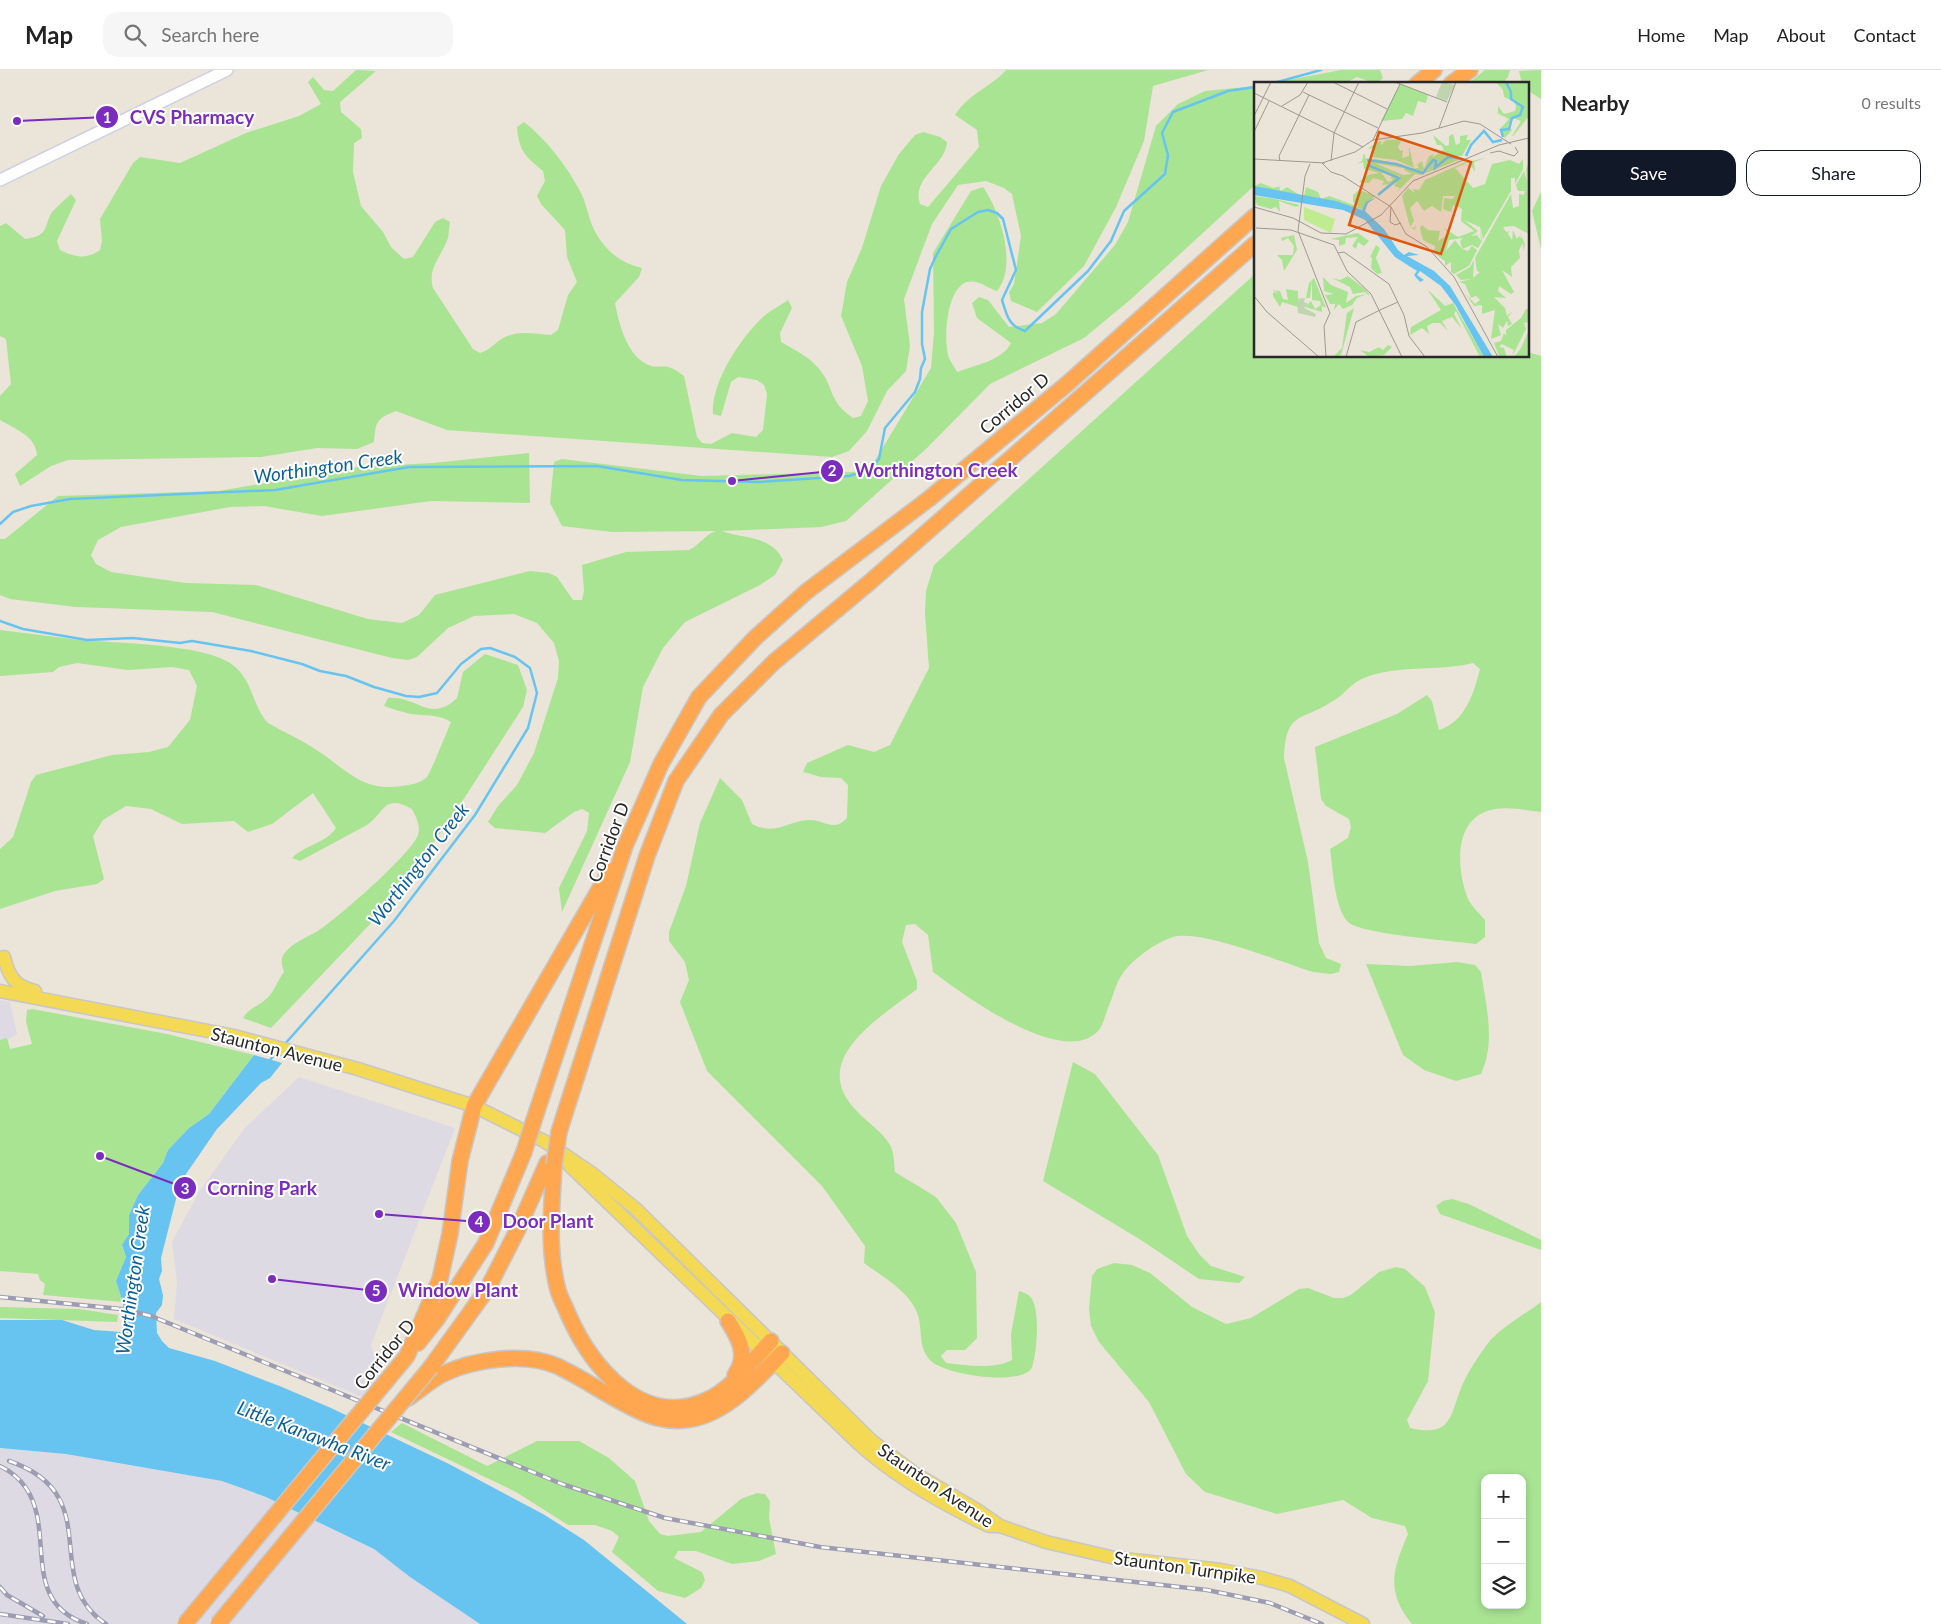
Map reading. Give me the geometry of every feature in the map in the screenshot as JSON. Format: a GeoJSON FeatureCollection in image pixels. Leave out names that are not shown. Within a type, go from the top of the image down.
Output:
{"type":"FeatureCollection","features":[{"type":"Feature","properties":{"kind":"highway"},"geometry":{"type":"LineString","coordinates":[[1419,82],[1434,70]]}},
{"type":"Feature","properties":{"kind":"highway"},"geometry":{"type":"LineString","coordinates":[[1454,82],[1470,70]]}},
{"type":"Feature","properties":{"kind":"highway","name":"Corridor D"},"geometry":{"type":"LineString","coordinates":[[185,1624],[438,1319],[486,1243],[524,1152],[625,846],[661,764],[699,697],[755,638],[806,592],[930,498],[1067,384],[1254,217]]}},
{"type":"Feature","properties":{"kind":"highway"},"geometry":{"type":"LineString","coordinates":[[218,1624],[405,1400],[437,1370],[488,1288],[551,1164],[559,1132],[647,856],[676,781],[721,715],[774,662],[870,582],[1254,245]]}},
{"type":"Feature","properties":{"kind":"highway"},"geometry":{"type":"LineString","coordinates":[[407,1356],[440,1279],[450,1234],[460,1161],[474,1106],[625,846]]}},
{"type":"Feature","properties":{"kind":"highway"},"geometry":{"type":"LineString","coordinates":[[551,1164],[552,1253],[558,1291],[574,1327],[593,1360],[612,1381],[637,1398],[661,1406],[672,1408],[695,1404],[716,1395],[766,1347]]}},
{"type":"Feature","properties":{"kind":"highway"},"geometry":{"type":"LineString","coordinates":[[727,1386],[738,1371],[742,1353],[737,1334],[728,1320]]}},
{"type":"Feature","properties":{"kind":"highway"},"geometry":{"type":"LineString","coordinates":[[437,1370],[520,1357],[556,1366],[617,1400],[658,1419],[684,1420],[700,1417],[723,1406],[777,1358]]}},
{"type":"Feature","properties":{"kind":"main road"},"geometry":{"type":"LineString","coordinates":[[0,180],[227,70]]}},
{"type":"Feature","properties":{"kind":"main road"},"geometry":{"type":"LineString","coordinates":[[4,957],[8,972],[14,983],[20,987],[75,1000],[94,1009]]}},
{"type":"Feature","properties":{"kind":"main road"},"geometry":{"type":"LineString","coordinates":[[1,991],[8,972]]}},
{"type":"Feature","properties":{"kind":"main road","name":"Staunton Avenue"},"geometry":{"type":"LineString","coordinates":[[1,991],[234,1036],[358,1068],[474,1106],[544,1141],[594,1174],[636,1209],[766,1347],[883,1465],[908,1483],[965,1515],[989,1526],[1000,1526]]}},
{"type":"Feature","properties":{"kind":"main road","name":"Staunton Avenue"},"geometry":{"type":"LineString","coordinates":[[544,1141],[642,1233],[728,1320],[766,1347]]}},
{"type":"Feature","properties":{"kind":"main road","name":"Staunton Turnpike"},"geometry":{"type":"LineString","coordinates":[[1000,1526],[1046,1542],[1115,1558],[1221,1570],[1262,1578],[1290,1586],[1363,1624]]}},
{"type":"Feature","properties":{"kind":"shaded area"},"geometry":{"type":"Polygon","coordinates":[[[0,1000],[10,1002],[17,1034],[0,1044],[0,1000]]]}},
{"type":"Feature","properties":{"kind":"shaded area"},"geometry":{"type":"Polygon","coordinates":[[[299,1077],[455,1128],[371,1345],[385,1394],[379,1404],[174,1319],[177,1281],[172,1242],[199,1192],[244,1129],[299,1077]]]}},
{"type":"Feature","properties":{"kind":"shaded area"},"geometry":{"type":"Polygon","coordinates":[[[0,1448],[66,1454],[222,1481],[266,1497],[374,1549],[410,1577],[480,1624],[0,1624],[0,1448]]]}},
{"type":"Feature","properties":{"kind":"green space"},"geometry":{"type":"Polygon","coordinates":[[[356,70],[376,71],[340,102],[341,112],[361,129],[362,138],[354,143],[353,172],[361,206],[383,232],[391,247],[404,259],[413,257],[435,222],[443,218],[450,222],[448,238],[432,274],[433,288],[473,349],[480,353],[512,334],[551,335],[558,330],[568,295],[577,282],[567,257],[565,230],[541,204],[537,196],[545,181],[543,171],[527,157],[519,142],[517,127],[524,122],[556,154],[569,173],[583,197],[600,240],[618,258],[642,268],[639,277],[615,303],[622,330],[630,348],[643,362],[653,367],[669,367],[684,376],[697,437],[702,443],[711,444],[732,433],[756,437],[763,430],[767,394],[764,385],[757,380],[738,377],[731,382],[721,416],[713,414],[714,402],[722,375],[736,349],[765,315],[788,300],[792,308],[780,333],[781,342],[802,354],[816,365],[825,377],[839,406],[845,412],[853,418],[861,416],[868,401],[862,366],[841,316],[847,282],[862,248],[881,186],[899,154],[915,135],[923,132],[940,137],[947,142],[941,158],[920,187],[920,204],[928,207],[979,147],[977,130],[955,115],[967,101],[1006,70],[1208,70],[1153,86],[1144,141],[1116,207],[1084,266],[1037,312],[1011,301],[1009,292],[1014,284],[1021,236],[1012,194],[1004,188],[986,181],[958,185],[932,224],[904,299],[910,346],[906,371],[887,391],[867,431],[849,451],[832,457],[447,430],[396,411],[384,416],[378,422],[375,429],[374,442],[357,449],[317,448],[261,457],[68,460],[51,466],[20,486],[15,474],[37,455],[36,448],[29,438],[0,420],[0,396],[11,384],[6,339],[0,336],[0,226],[6,223],[25,239],[39,235],[43,232],[53,211],[71,194],[76,200],[57,241],[60,250],[80,256],[95,253],[100,250],[102,241],[100,219],[133,163],[140,157],[180,163],[246,133],[299,116],[321,104],[308,82],[313,77],[324,90],[333,91],[356,70]]]}},
{"type":"Feature","properties":{"kind":"green space"},"geometry":{"type":"Polygon","coordinates":[[[1341,70],[1380,70],[1383,78],[1378,82],[1371,82],[1357,77],[1348,82],[1278,82],[1341,70]]]}},
{"type":"Feature","properties":{"kind":"green space"},"geometry":{"type":"Polygon","coordinates":[[[1485,70],[1510,70],[1504,82],[1470,82],[1485,70]]]}},
{"type":"Feature","properties":{"kind":"green space"},"geometry":{"type":"Polygon","coordinates":[[[1541,70],[1541,99],[1528,91],[1528,82],[1522,82],[1519,71],[1541,70]]]}},
{"type":"Feature","properties":{"kind":"green space"},"geometry":{"type":"Polygon","coordinates":[[[1254,86],[1254,186],[1130,300],[1084,338],[990,384],[927,448],[846,521],[821,527],[722,531],[764,542],[778,552],[783,560],[775,575],[760,585],[685,622],[663,648],[643,687],[630,762],[562,912],[559,888],[587,831],[589,813],[582,809],[574,812],[545,833],[495,828],[488,822],[498,806],[517,785],[534,753],[558,678],[559,661],[554,643],[537,623],[514,614],[474,616],[448,628],[417,657],[408,660],[392,658],[212,612],[76,607],[10,599],[0,595],[0,539],[5,539],[58,496],[219,491],[357,467],[433,463],[529,453],[530,503],[431,501],[322,516],[264,506],[230,507],[121,527],[98,540],[91,555],[96,564],[111,572],[186,583],[256,585],[368,619],[402,623],[419,615],[435,595],[530,571],[549,573],[557,577],[573,600],[582,600],[584,591],[582,565],[626,552],[689,550],[716,531],[612,532],[562,526],[550,503],[554,462],[562,459],[702,476],[853,472],[874,462],[931,368],[934,332],[933,253],[971,191],[983,187],[995,210],[1004,239],[1006,268],[1003,280],[997,291],[971,281],[960,286],[954,294],[950,304],[946,340],[949,358],[957,372],[995,358],[1007,349],[1011,343],[977,318],[972,303],[979,297],[988,300],[1009,327],[1042,323],[1056,314],[1115,245],[1128,222],[1156,126],[1178,104],[1205,91],[1254,86]]]}},
{"type":"Feature","properties":{"kind":"green space"},"geometry":{"type":"Polygon","coordinates":[[[1541,192],[1541,249],[1532,211],[1541,192]]]}},
{"type":"Feature","properties":{"kind":"green space"},"geometry":{"type":"Polygon","coordinates":[[[1254,275],[1254,358],[1528,358],[1528,352],[1541,356],[1541,812],[1493,809],[1476,817],[1468,826],[1463,837],[1460,862],[1464,888],[1468,899],[1485,920],[1485,937],[1476,944],[1429,939],[1370,930],[1348,922],[1343,915],[1337,898],[1330,849],[1348,838],[1351,827],[1349,819],[1326,806],[1321,799],[1315,747],[1397,714],[1427,695],[1432,701],[1439,730],[1448,726],[1462,714],[1475,688],[1480,669],[1473,663],[1459,666],[1390,671],[1360,680],[1322,708],[1297,719],[1288,732],[1284,758],[1308,862],[1319,943],[1326,958],[1341,964],[1339,972],[1331,974],[1313,972],[1225,943],[1191,936],[1178,936],[1148,950],[1128,967],[1116,985],[1102,1024],[1097,1032],[1081,1040],[1061,1041],[1013,1024],[967,996],[933,972],[928,935],[915,924],[906,925],[902,942],[917,981],[917,989],[869,1026],[844,1056],[840,1073],[843,1091],[855,1109],[890,1145],[895,1172],[936,1197],[956,1223],[976,1272],[977,1338],[965,1350],[947,1350],[941,1356],[946,1363],[988,1366],[1012,1360],[1011,1334],[1019,1291],[1031,1297],[1035,1305],[1037,1333],[1032,1367],[1026,1373],[1014,1376],[999,1377],[965,1374],[937,1365],[929,1359],[922,1345],[916,1310],[897,1287],[864,1263],[865,1246],[822,1186],[707,1071],[680,1002],[689,980],[685,962],[669,941],[669,932],[686,886],[700,823],[720,778],[742,800],[752,824],[760,827],[775,828],[808,820],[833,825],[847,818],[848,785],[841,778],[821,777],[803,772],[807,763],[848,745],[874,752],[890,745],[929,668],[925,613],[926,591],[934,565],[1254,275]]]}},
{"type":"Feature","properties":{"kind":"green space"},"geometry":{"type":"Polygon","coordinates":[[[0,630],[80,640],[179,648],[217,657],[238,669],[248,684],[262,716],[268,723],[312,747],[357,778],[377,786],[408,785],[425,779],[451,722],[437,716],[411,714],[384,706],[388,698],[398,698],[423,707],[439,709],[457,698],[463,672],[485,654],[518,665],[527,690],[523,707],[456,811],[393,900],[271,1028],[243,1018],[250,1010],[268,997],[273,990],[284,972],[282,958],[284,954],[297,942],[322,928],[344,911],[390,869],[413,844],[418,835],[419,828],[412,809],[396,803],[390,804],[367,825],[300,861],[292,858],[327,837],[336,828],[313,793],[272,824],[248,832],[234,821],[182,824],[151,809],[126,806],[103,820],[93,836],[104,879],[97,884],[55,891],[0,909],[0,849],[13,837],[31,782],[36,775],[112,755],[149,752],[168,747],[190,720],[197,686],[189,670],[172,667],[128,670],[77,663],[59,667],[53,672],[0,676],[0,630]]]}},
{"type":"Feature","properties":{"kind":"green space"},"geometry":{"type":"Polygon","coordinates":[[[1457,962],[1475,965],[1481,972],[1489,1036],[1486,1062],[1481,1074],[1456,1081],[1424,1070],[1403,1055],[1366,964],[1410,966],[1457,962]]]}},
{"type":"Feature","properties":{"kind":"green space"},"geometry":{"type":"Polygon","coordinates":[[[32,1009],[167,1034],[254,1055],[209,1114],[189,1128],[168,1150],[163,1163],[138,1195],[129,1215],[129,1234],[122,1246],[126,1257],[116,1281],[123,1302],[43,1295],[45,1284],[40,1280],[38,1274],[0,1271],[0,1040],[7,1038],[10,1049],[32,1044],[26,1022],[27,1010],[32,1009]]]}},
{"type":"Feature","properties":{"kind":"green space"},"geometry":{"type":"Polygon","coordinates":[[[1073,1062],[1095,1074],[1158,1155],[1187,1236],[1199,1254],[1211,1266],[1245,1277],[1239,1283],[1199,1279],[1141,1240],[1043,1181],[1073,1062]]]}},
{"type":"Feature","properties":{"kind":"green space"},"geometry":{"type":"Polygon","coordinates":[[[1452,1199],[1469,1204],[1541,1240],[1541,1250],[1440,1214],[1436,1206],[1443,1201],[1452,1199]]]}},
{"type":"Feature","properties":{"kind":"green space"},"geometry":{"type":"Polygon","coordinates":[[[1114,1263],[1132,1265],[1150,1273],[1192,1307],[1226,1324],[1251,1318],[1299,1289],[1308,1288],[1334,1298],[1343,1298],[1351,1295],[1379,1272],[1396,1267],[1405,1269],[1425,1287],[1435,1312],[1428,1381],[1407,1420],[1410,1428],[1423,1430],[1434,1430],[1446,1423],[1466,1376],[1489,1342],[1507,1326],[1541,1302],[1541,1624],[1412,1624],[1398,1601],[1394,1580],[1399,1558],[1408,1534],[1405,1526],[1372,1518],[1343,1500],[1277,1514],[1205,1492],[1186,1474],[1149,1402],[1099,1342],[1091,1326],[1089,1309],[1092,1276],[1097,1269],[1114,1263]]]}},
{"type":"Feature","properties":{"kind":"green space"},"geometry":{"type":"Polygon","coordinates":[[[0,1307],[79,1309],[118,1315],[117,1322],[0,1318],[0,1307]]]}},
{"type":"Feature","properties":{"kind":"green space"},"geometry":{"type":"Polygon","coordinates":[[[402,1423],[487,1466],[537,1441],[579,1441],[609,1458],[635,1481],[649,1521],[660,1534],[668,1536],[701,1532],[741,1499],[757,1493],[765,1494],[770,1501],[769,1518],[776,1554],[759,1561],[732,1564],[696,1551],[678,1551],[674,1558],[702,1572],[705,1580],[701,1588],[685,1598],[658,1591],[612,1552],[619,1537],[612,1531],[595,1525],[568,1525],[516,1492],[391,1432],[402,1423]]]}},
{"type":"Feature","properties":{"kind":"water","name":"Little Kanawha River"},"geometry":{"type":"Polygon","coordinates":[[[254,1055],[282,1063],[270,1078],[261,1083],[217,1129],[186,1174],[176,1199],[161,1258],[162,1271],[159,1279],[163,1295],[162,1305],[156,1313],[157,1333],[162,1341],[169,1348],[215,1361],[331,1408],[449,1464],[543,1514],[584,1540],[687,1624],[480,1624],[410,1577],[374,1549],[266,1497],[222,1481],[66,1454],[0,1448],[0,1320],[62,1320],[94,1330],[121,1332],[124,1313],[116,1281],[126,1257],[122,1245],[129,1234],[129,1215],[138,1195],[163,1163],[168,1150],[189,1128],[209,1114],[254,1055]]]}},
{"type":"Feature","properties":{"kind":"waterway","name":"Worthington Creek"},"geometry":{"type":"LineString","coordinates":[[1277,82],[1321,70]]}},
{"type":"Feature","properties":{"kind":"waterway","name":"Worthington Creek"},"geometry":{"type":"LineString","coordinates":[[0,524],[13,512],[31,506],[70,499],[275,490],[409,467],[597,466],[682,480],[759,482],[849,476],[869,470],[879,459],[885,428],[915,392],[920,379],[921,368],[925,359],[922,344],[922,312],[930,269],[951,229],[978,212],[988,210],[997,213],[1003,219],[1016,270],[1002,300],[1012,323],[1025,331],[1088,271],[1111,241],[1124,211],[1165,174],[1168,155],[1162,133],[1173,112],[1228,91],[1254,87]]}},
{"type":"Feature","properties":{"kind":"waterway","name":"Worthington Creek"},"geometry":{"type":"LineString","coordinates":[[0,621],[23,629],[87,640],[133,638],[180,643],[192,641],[251,651],[302,664],[320,671],[346,676],[374,687],[406,696],[419,697],[437,693],[461,664],[481,649],[490,648],[515,657],[530,668],[537,693],[528,728],[475,815],[394,921],[284,1045]]}},
{"type":"Feature","properties":{"kind":"waterway","name":"Worthington Creek"},"geometry":{"type":"LineString","coordinates":[[269,1061],[277,1052]]}},
{"type":"Feature","properties":{"kind":"railway"},"geometry":{"type":"LineString","coordinates":[[0,1297],[121,1309],[151,1316],[562,1484],[665,1518],[820,1547],[1207,1590],[1270,1603],[1322,1624]]}},
{"type":"Feature","properties":{"kind":"railway"},"geometry":{"type":"LineString","coordinates":[[9,1461],[39,1476],[57,1494],[66,1516],[76,1584],[86,1605],[106,1624]]}},
{"type":"Feature","properties":{"kind":"railway"},"geometry":{"type":"LineString","coordinates":[[0,1466],[21,1481],[34,1506],[39,1525],[42,1564],[46,1583],[53,1600],[66,1614],[87,1624]]}},
{"type":"Feature","properties":{"kind":"railway"},"geometry":{"type":"LineString","coordinates":[[0,1587],[7,1595],[43,1616]]}},
{"type":"Feature","properties":{"kind":"railway"},"geometry":{"type":"LineString","coordinates":[[0,1614],[68,1624]]}},
{"type":"Feature","properties":{"kind":"place","name":"CVS Pharmacy"},"geometry":{"type":"Point","coordinates":[17,121]}},
{"type":"Feature","properties":{"kind":"place","name":"Worthington Creek"},"geometry":{"type":"Point","coordinates":[732,481]}},
{"type":"Feature","properties":{"kind":"place","name":"Corning Park"},"geometry":{"type":"Point","coordinates":[100,1156]}},
{"type":"Feature","properties":{"kind":"place","name":"Door Plant"},"geometry":{"type":"Point","coordinates":[379,1214]}},
{"type":"Feature","properties":{"kind":"place","name":"Window Plant"},"geometry":{"type":"Point","coordinates":[272,1279]}}]}
